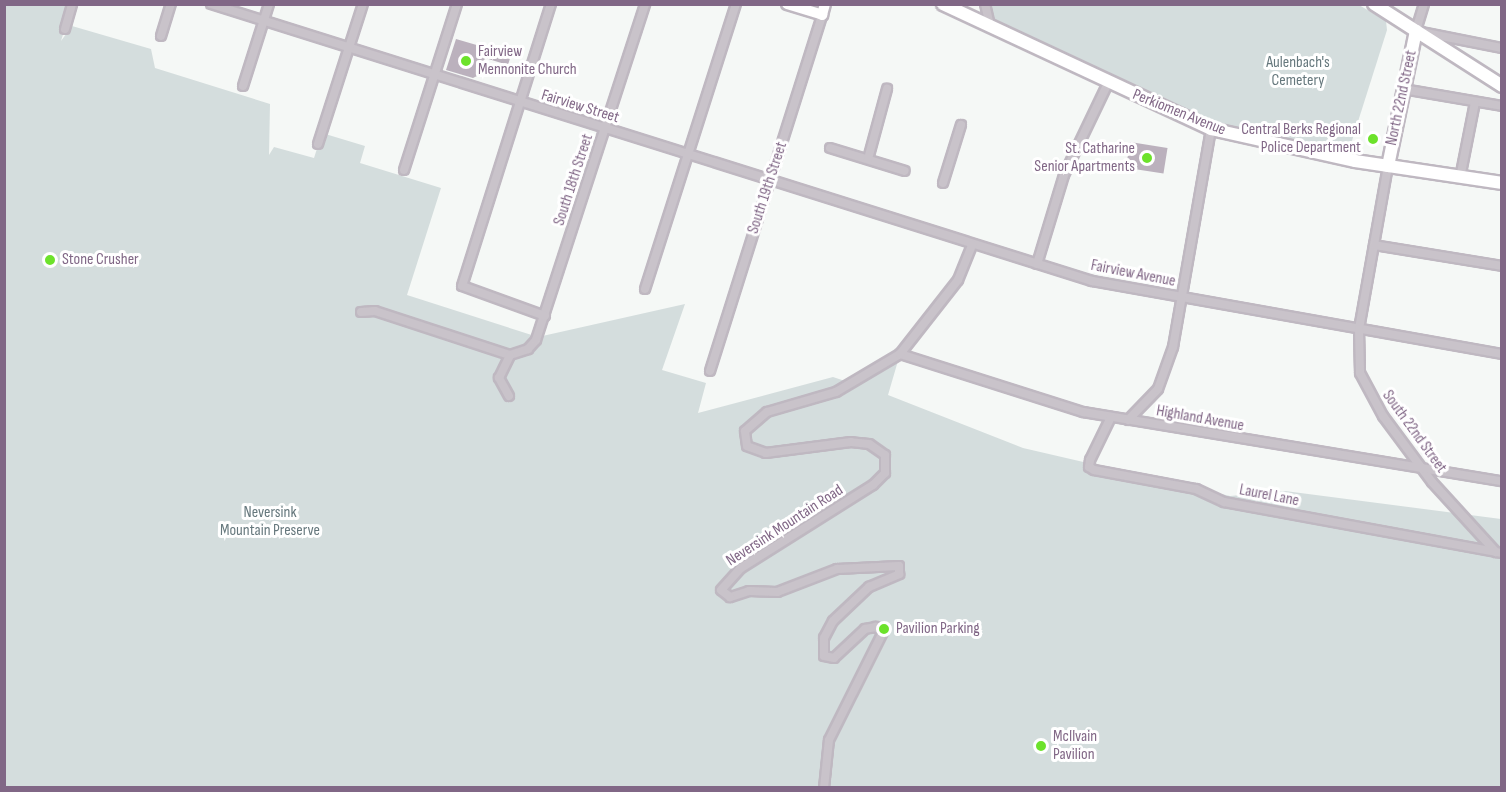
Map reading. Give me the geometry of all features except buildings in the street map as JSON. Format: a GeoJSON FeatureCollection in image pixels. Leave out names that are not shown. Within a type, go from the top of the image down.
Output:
{"type":"FeatureCollection","features":[{"type":"Feature","properties":{"kind":"main road","name":"Perkiomen Avenue"},"geometry":{"type":"LineString","coordinates":[[943,4],[1210,129],[1388,166],[1502,183]]}},
{"type":"Feature","properties":{"kind":"main road"},"geometry":{"type":"LineString","coordinates":[[1374,4],[1502,86]]}},
{"type":"Feature","properties":{"kind":"main road","name":"North 22nd Street"},"geometry":{"type":"LineString","coordinates":[[1388,166],[1416,31]]}},
{"type":"Feature","properties":{"kind":"street"},"geometry":{"type":"LineString","coordinates":[[64,29],[72,4]]}},
{"type":"Feature","properties":{"kind":"street"},"geometry":{"type":"LineString","coordinates":[[161,36],[171,4]]}},
{"type":"Feature","properties":{"kind":"street","name":"Fairview Street"},"geometry":{"type":"LineString","coordinates":[[211,4],[770,181]]}},
{"type":"Feature","properties":{"kind":"street"},"geometry":{"type":"LineString","coordinates":[[243,86],[269,4]]}},
{"type":"Feature","properties":{"kind":"street"},"geometry":{"type":"LineString","coordinates":[[318,144],[363,4]]}},
{"type":"Feature","properties":{"kind":"street"},"geometry":{"type":"LineString","coordinates":[[404,170],[457,4]]}},
{"type":"Feature","properties":{"kind":"street"},"geometry":{"type":"LineString","coordinates":[[545,316],[462,286],[551,4]]}},
{"type":"Feature","properties":{"kind":"street","name":"South 18th Street"},"geometry":{"type":"LineString","coordinates":[[513,355],[536,340],[645,4]]}},
{"type":"Feature","properties":{"kind":"street"},"geometry":{"type":"LineString","coordinates":[[645,288],[736,4]]}},
{"type":"Feature","properties":{"kind":"street"},"geometry":{"type":"LineString","coordinates":[[787,4],[824,10]]}},
{"type":"Feature","properties":{"kind":"street"},"geometry":{"type":"LineString","coordinates":[[985,4],[990,27]]}},
{"type":"Feature","properties":{"kind":"street"},"geometry":{"type":"LineString","coordinates":[[1424,4],[1416,31],[1502,48]]}},
{"type":"Feature","properties":{"kind":"street","name":"South 19th Street"},"geometry":{"type":"LineString","coordinates":[[710,371],[824,10]]}},
{"type":"Feature","properties":{"kind":"street"},"geometry":{"type":"LineString","coordinates":[[1037,264],[1064,175],[1108,83]]}},
{"type":"Feature","properties":{"kind":"street"},"geometry":{"type":"LineString","coordinates":[[1403,88],[1502,106]]}},
{"type":"Feature","properties":{"kind":"street"},"geometry":{"type":"LineString","coordinates":[[868,159],[887,89]]}},
{"type":"Feature","properties":{"kind":"street"},"geometry":{"type":"LineString","coordinates":[[1460,178],[1475,102]]}},
{"type":"Feature","properties":{"kind":"street"},"geometry":{"type":"LineString","coordinates":[[943,183],[961,125]]}},
{"type":"Feature","properties":{"kind":"street"},"geometry":{"type":"LineString","coordinates":[[1128,420],[1165,376],[1182,297],[1210,129]]}},
{"type":"Feature","properties":{"kind":"street"},"geometry":{"type":"LineString","coordinates":[[830,148],[905,171]]}},
{"type":"Feature","properties":{"kind":"street","name":"South 22nd Street"},"geometry":{"type":"LineString","coordinates":[[1388,166],[1359,329],[1363,383],[1428,472],[1498,553]]}},
{"type":"Feature","properties":{"kind":"street","name":"Fairview Avenue"},"geometry":{"type":"LineString","coordinates":[[770,181],[1092,281],[1502,354]]}},
{"type":"Feature","properties":{"kind":"street"},"geometry":{"type":"LineString","coordinates":[[900,354],[958,280],[972,244]]}},
{"type":"Feature","properties":{"kind":"street"},"geometry":{"type":"LineString","coordinates":[[1374,245],[1502,266]]}},
{"type":"Feature","properties":{"kind":"street"},"geometry":{"type":"LineString","coordinates":[[361,312],[375,311],[513,355],[499,378],[509,396]]}},
{"type":"Feature","properties":{"kind":"street","name":"Highland Avenue"},"geometry":{"type":"LineString","coordinates":[[900,354],[1112,417],[1428,472],[1502,481]]}},
{"type":"Feature","properties":{"kind":"street","name":"Neversink Mountain Road"},"geometry":{"type":"LineString","coordinates":[[824,788],[828,745],[883,632],[876,627],[865,629],[834,658],[824,656],[824,638],[832,621],[869,587],[899,574],[899,566],[837,569],[777,592],[749,591],[730,597],[721,590],[741,568],[873,485],[885,473],[885,455],[869,444],[852,442],[766,453],[747,446],[745,431],[767,412],[836,392],[900,354]]}},
{"type":"Feature","properties":{"kind":"street","name":"Laurel Lane"},"geometry":{"type":"LineString","coordinates":[[1112,417],[1090,460],[1089,467],[1095,470],[1196,489],[1224,502],[1498,553]]}},
{"type":"Feature","properties":{"kind":"green space","name":"Neversink Mountain Preserve"},"geometry":{"type":"Polygon","coordinates":[[[5,5],[72,5],[61,41],[72,26],[151,49],[155,68],[270,104],[269,155],[274,147],[314,158],[322,133],[365,146],[360,163],[441,188],[407,295],[538,337],[685,304],[662,370],[706,383],[698,413],[833,377],[854,384],[900,354],[888,395],[1023,448],[1230,496],[1285,491],[1501,519],[1501,787],[5,788],[5,5]]]}},
{"type":"Feature","properties":{"kind":"green space","name":"Aulenbach's Cemetery"},"geometry":{"type":"Polygon","coordinates":[[[988,5],[1359,5],[1386,21],[1387,30],[1349,150],[1217,124],[1171,107],[993,21],[988,5]]]}},
{"type":"Feature","properties":{"kind":"place","name":"Fairview Mennonite Church"},"geometry":{"type":"Point","coordinates":[466,61]}},
{"type":"Feature","properties":{"kind":"place","name":"Central Berks Regional Police Department"},"geometry":{"type":"Point","coordinates":[1373,139]}},
{"type":"Feature","properties":{"kind":"place","name":"St. Catharine Senior Apartments"},"geometry":{"type":"Point","coordinates":[1147,158]}},
{"type":"Feature","properties":{"kind":"place","name":"Stone Crusher"},"geometry":{"type":"Point","coordinates":[50,260]}},
{"type":"Feature","properties":{"kind":"place","name":"Pavilion Parking"},"geometry":{"type":"Point","coordinates":[884,629]}},
{"type":"Feature","properties":{"kind":"place","name":"McIlvain Pavilion"},"geometry":{"type":"Point","coordinates":[1041,746]}}]}
